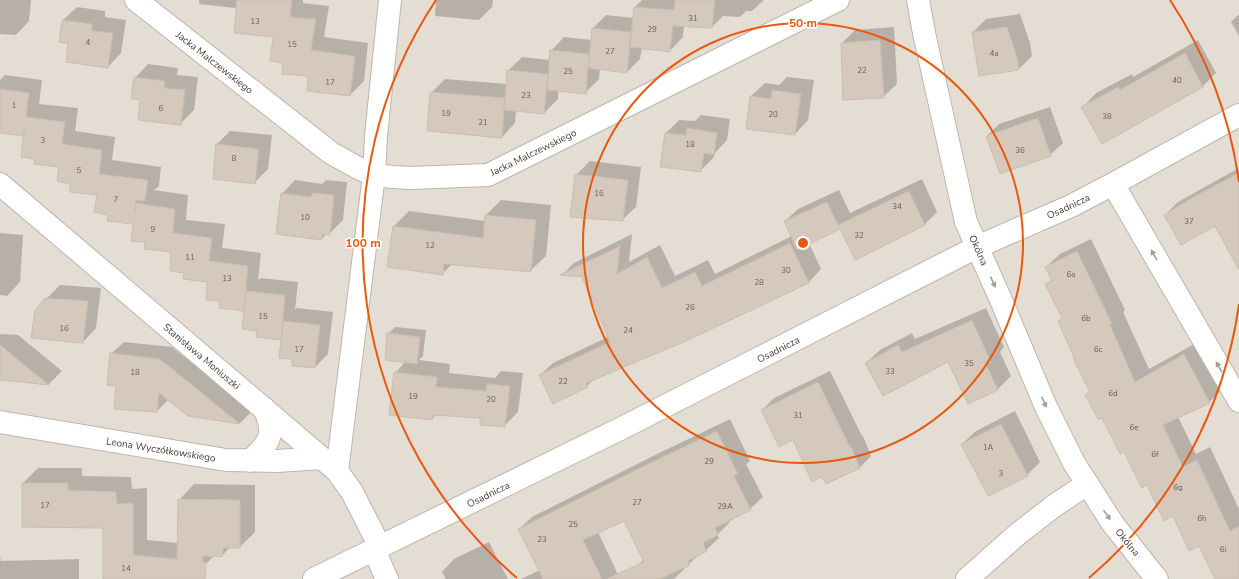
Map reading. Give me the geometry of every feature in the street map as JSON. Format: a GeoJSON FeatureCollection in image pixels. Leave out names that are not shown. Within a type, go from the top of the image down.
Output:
{"type":"FeatureCollection","features":[{"type":"Feature","properties":{"kind":"street","name":"Jacka Malczewskiego"},"geometry":{"type":"LineString","coordinates":[[136,0],[332,153],[358,168],[374,175],[393,178],[488,175],[838,0]]}},
{"type":"Feature","properties":{"kind":"street"},"geometry":{"type":"LineString","coordinates":[[330,464],[374,175],[376,136],[390,0]]}},
{"type":"Feature","properties":{"kind":"street","name":"Okólna"},"geometry":{"type":"LineString","coordinates":[[918,0],[966,222],[1046,407],[1074,463],[1113,524],[1157,579]]}},
{"type":"Feature","properties":{"kind":"street","name":"Osadnicza"},"geometry":{"type":"LineString","coordinates":[[314,579],[622,428],[977,247],[1071,206],[1239,115]]}},
{"type":"Feature","properties":{"kind":"street","name":"Stanisława Moniuszki"},"geometry":{"type":"LineString","coordinates":[[0,184],[330,464],[352,492],[377,548],[387,579]]}},
{"type":"Feature","properties":{"kind":"street"},"geometry":{"type":"LineString","coordinates":[[1113,184],[1239,401]]}},
{"type":"Feature","properties":{"kind":"street"},"geometry":{"type":"LineString","coordinates":[[250,461],[262,449],[270,435],[270,422],[264,408]]}},
{"type":"Feature","properties":{"kind":"street","name":"Leona Wyczółkowskiego"},"geometry":{"type":"LineString","coordinates":[[0,422],[218,459],[330,464]]}},
{"type":"Feature","properties":{"kind":"street"},"geometry":{"type":"LineString","coordinates":[[967,579],[1019,533],[1054,506],[1087,484]]}},
{"type":"Feature","properties":{"kind":"shaded area"},"geometry":{"type":"Polygon","coordinates":[[[0,0],[1239,0],[1239,579],[0,579],[0,0]]]}},
{"type":"Feature","properties":{"kind":"building"},"geometry":{"type":"Polygon","coordinates":[[[237,0],[292,0],[290,17],[316,19],[311,50],[355,56],[350,96],[307,91],[308,76],[282,74],[283,63],[270,61],[273,37],[234,33],[237,0]]]}},
{"type":"Feature","properties":{"kind":"building"},"geometry":{"type":"Polygon","coordinates":[[[675,0],[715,0],[712,28],[673,26],[670,52],[630,47],[634,7],[674,10],[675,0]]]}},
{"type":"Feature","properties":{"kind":"building"},"geometry":{"type":"Polygon","coordinates":[[[62,20],[92,24],[92,31],[113,33],[108,68],[66,62],[68,43],[59,42],[62,20]]]}},
{"type":"Feature","properties":{"kind":"building"},"geometry":{"type":"Polygon","coordinates":[[[1007,27],[1017,57],[1019,70],[979,76],[972,32],[1007,27]]]}},
{"type":"Feature","properties":{"kind":"building"},"geometry":{"type":"Polygon","coordinates":[[[592,28],[631,32],[627,73],[588,68],[592,28]]]}},
{"type":"Feature","properties":{"kind":"building"},"geometry":{"type":"Polygon","coordinates":[[[880,40],[884,98],[843,100],[841,43],[880,40]]]}},
{"type":"Feature","properties":{"kind":"building"},"geometry":{"type":"Polygon","coordinates":[[[550,50],[589,54],[586,94],[547,90],[550,50]]]}},
{"type":"Feature","properties":{"kind":"building"},"geometry":{"type":"Polygon","coordinates":[[[1185,53],[1203,87],[1102,144],[1081,107],[1118,87],[1120,90],[1185,53]]]}},
{"type":"Feature","properties":{"kind":"building"},"geometry":{"type":"Polygon","coordinates":[[[507,70],[548,74],[544,114],[504,110],[507,70]]]}},
{"type":"Feature","properties":{"kind":"building"},"geometry":{"type":"Polygon","coordinates":[[[134,77],[165,81],[164,88],[185,90],[181,125],[138,120],[140,100],[131,99],[134,77]]]}},
{"type":"Feature","properties":{"kind":"building"},"geometry":{"type":"Polygon","coordinates":[[[0,89],[29,93],[26,117],[65,122],[62,144],[102,150],[99,174],[148,180],[145,201],[136,200],[135,213],[136,203],[175,209],[173,233],[212,238],[209,261],[248,266],[244,311],[219,308],[220,301],[206,300],[207,282],[183,279],[184,273],[170,271],[171,252],[144,249],[145,242],[131,241],[133,224],[107,221],[108,215],[94,212],[97,195],[70,192],[70,184],[57,181],[59,167],[34,164],[34,159],[21,157],[23,136],[0,133],[0,89]]]}},
{"type":"Feature","properties":{"kind":"building"},"geometry":{"type":"Polygon","coordinates":[[[772,90],[801,94],[795,135],[746,129],[750,96],[771,99],[772,90]]]}},
{"type":"Feature","properties":{"kind":"building"},"geometry":{"type":"Polygon","coordinates":[[[430,92],[505,98],[502,138],[427,131],[430,92]]]}},
{"type":"Feature","properties":{"kind":"building"},"geometry":{"type":"Polygon","coordinates":[[[1038,118],[1051,156],[1000,174],[986,136],[1038,118]]]}},
{"type":"Feature","properties":{"kind":"building"},"geometry":{"type":"Polygon","coordinates":[[[687,128],[717,133],[714,155],[704,153],[701,172],[660,167],[665,133],[686,135],[687,128]]]}},
{"type":"Feature","properties":{"kind":"building"},"geometry":{"type":"Polygon","coordinates":[[[216,144],[259,149],[255,184],[213,179],[216,144]]]}},
{"type":"Feature","properties":{"kind":"building"},"geometry":{"type":"Polygon","coordinates":[[[1239,173],[1239,270],[1215,226],[1181,245],[1164,215],[1195,196],[1239,173]]]}},
{"type":"Feature","properties":{"kind":"building"},"geometry":{"type":"Polygon","coordinates":[[[575,174],[628,180],[623,221],[570,217],[575,174]]]}},
{"type":"Feature","properties":{"kind":"building"},"geometry":{"type":"Polygon","coordinates":[[[909,191],[925,225],[855,260],[840,229],[797,250],[784,221],[827,202],[838,225],[909,191]]]}},
{"type":"Feature","properties":{"kind":"building"},"geometry":{"type":"Polygon","coordinates":[[[281,193],[311,197],[312,193],[334,195],[330,235],[322,234],[322,240],[276,234],[281,193]]]}},
{"type":"Feature","properties":{"kind":"building"},"geometry":{"type":"Polygon","coordinates":[[[485,215],[536,220],[531,272],[444,264],[443,275],[387,267],[393,226],[483,238],[485,215]]]}},
{"type":"Feature","properties":{"kind":"building"},"geometry":{"type":"Polygon","coordinates":[[[790,243],[809,283],[686,341],[586,383],[588,387],[553,404],[539,375],[610,342],[582,277],[560,275],[620,246],[617,274],[647,257],[662,288],[695,272],[702,286],[790,243]]]}},
{"type":"Feature","properties":{"kind":"building"},"geometry":{"type":"Polygon","coordinates":[[[1077,251],[1112,324],[1110,325],[1135,382],[1184,354],[1210,403],[1163,425],[1183,467],[1197,460],[1230,531],[1239,526],[1239,579],[1215,579],[1199,546],[1189,551],[1173,516],[1164,521],[1147,485],[1142,488],[1124,452],[1120,454],[1102,418],[1098,419],[1085,395],[1090,392],[1073,358],[1074,357],[1058,321],[1062,318],[1045,284],[1052,281],[1045,267],[1077,251]]]}},
{"type":"Feature","properties":{"kind":"building"},"geometry":{"type":"Polygon","coordinates":[[[246,291],[285,295],[281,340],[256,337],[257,331],[242,329],[246,291]]]}},
{"type":"Feature","properties":{"kind":"building"},"geometry":{"type":"Polygon","coordinates":[[[45,298],[88,301],[83,343],[31,338],[35,311],[45,298]]]}},
{"type":"Feature","properties":{"kind":"building"},"geometry":{"type":"Polygon","coordinates":[[[972,320],[991,362],[986,364],[998,390],[968,404],[948,362],[883,396],[865,363],[898,345],[902,352],[972,320]]]}},
{"type":"Feature","properties":{"kind":"building"},"geometry":{"type":"Polygon","coordinates":[[[283,321],[320,325],[315,368],[292,366],[292,359],[279,358],[283,321]]]}},
{"type":"Feature","properties":{"kind":"building"},"geometry":{"type":"Polygon","coordinates":[[[387,333],[420,337],[417,364],[385,360],[387,333]]]}},
{"type":"Feature","properties":{"kind":"building"},"geometry":{"type":"Polygon","coordinates":[[[0,345],[49,385],[0,380],[0,345]]]}},
{"type":"Feature","properties":{"kind":"building"},"geometry":{"type":"Polygon","coordinates":[[[110,353],[160,359],[240,424],[188,416],[159,393],[157,412],[114,409],[116,386],[107,385],[110,353]]]}},
{"type":"Feature","properties":{"kind":"building"},"geometry":{"type":"Polygon","coordinates":[[[394,372],[437,377],[436,387],[486,391],[487,384],[510,386],[505,427],[480,425],[480,418],[433,415],[432,420],[389,415],[394,372]]]}},
{"type":"Feature","properties":{"kind":"building"},"geometry":{"type":"Polygon","coordinates":[[[818,382],[860,468],[826,484],[822,477],[812,482],[793,440],[779,447],[761,410],[818,382]]]}},
{"type":"Feature","properties":{"kind":"building"},"geometry":{"type":"Polygon","coordinates":[[[1001,424],[1028,476],[988,496],[961,444],[1001,424]]]}},
{"type":"Feature","properties":{"kind":"building"},"geometry":{"type":"Polygon","coordinates":[[[717,431],[738,474],[734,476],[751,510],[715,528],[718,535],[703,543],[707,551],[688,561],[690,565],[660,579],[606,579],[644,562],[624,521],[583,540],[602,579],[543,579],[518,529],[717,431]]]}},
{"type":"Feature","properties":{"kind":"building"},"geometry":{"type":"Polygon","coordinates":[[[22,483],[68,483],[68,490],[116,492],[117,504],[133,503],[133,555],[177,559],[178,499],[240,500],[240,548],[223,548],[222,557],[203,556],[203,562],[206,562],[205,579],[103,579],[103,528],[22,527],[22,483]]]}}]}
